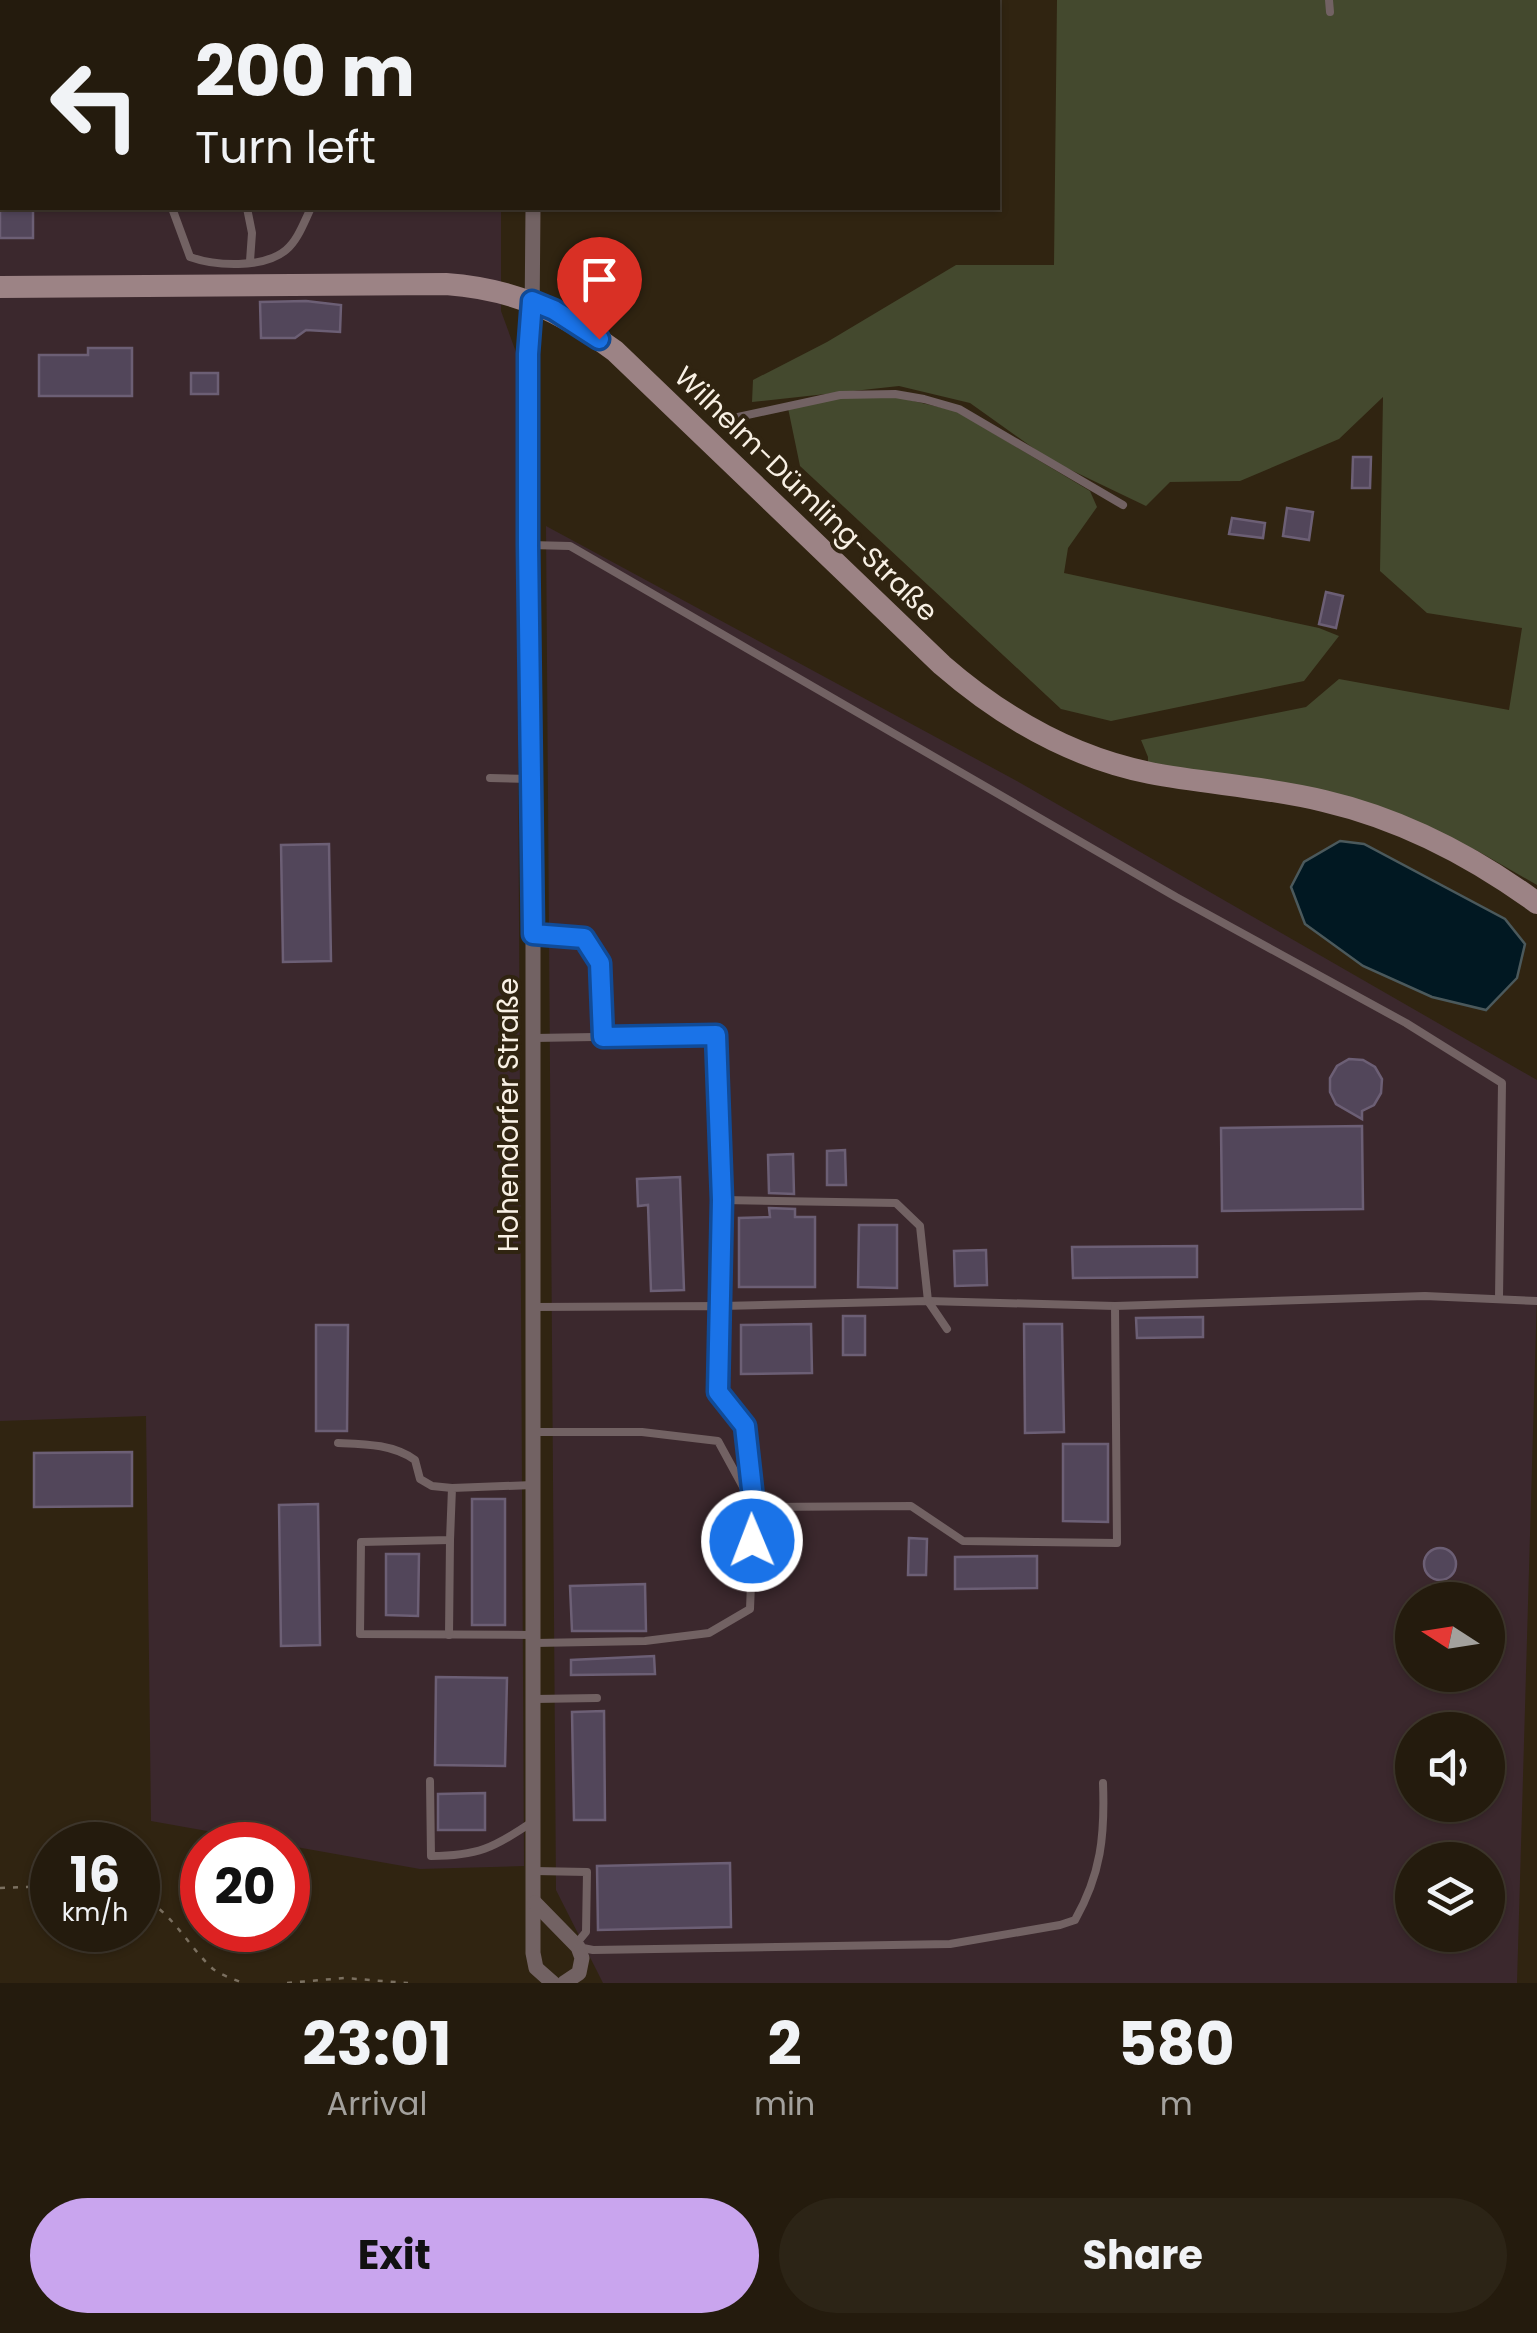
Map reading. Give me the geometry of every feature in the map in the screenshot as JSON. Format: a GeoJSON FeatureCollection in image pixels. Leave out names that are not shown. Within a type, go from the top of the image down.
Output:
{"type":"FeatureCollection","features":[{"type":"Feature","properties":{"kind":"street","name":"Hohendorfer Straße"},"geometry":{"type":"LineString","coordinates":[[534,210],[528,354],[533,934],[533,1952],[536,1968],[553,1983]]}},
{"type":"Feature","properties":{"kind":"street","name":"Wilhelm-Dümling-Straße"},"geometry":{"type":"LineString","coordinates":[[0,286],[446,284],[494,290],[532,301],[578,324],[615,351],[942,665],[971,691],[1030,730],[1104,762],[1151,773],[1282,792],[1381,819],[1485,867],[1537,903]]}},
{"type":"Feature","properties":{"kind":"street"},"geometry":{"type":"LineString","coordinates":[[535,1903],[577,1946],[582,1958],[579,1973],[564,1983]]}},
{"type":"Feature","properties":{"kind":"lane"},"geometry":{"type":"LineString","coordinates":[[1329,0],[1330,12]]}},
{"type":"Feature","properties":{"kind":"lane"},"geometry":{"type":"LineString","coordinates":[[173,210],[190,257],[210,264],[266,260],[284,252],[310,210]]}},
{"type":"Feature","properties":{"kind":"lane"},"geometry":{"type":"LineString","coordinates":[[247,210],[252,233],[250,261]]}},
{"type":"Feature","properties":{"kind":"lane"},"geometry":{"type":"LineString","coordinates":[[738,417],[840,395],[895,394],[924,399],[959,408],[1019,447],[1122,504]]}},
{"type":"Feature","properties":{"kind":"lane"},"geometry":{"type":"LineString","coordinates":[[528,545],[570,546],[1176,897],[1406,1023],[1502,1082],[1499,1298]]}},
{"type":"Feature","properties":{"kind":"lane"},"geometry":{"type":"LineString","coordinates":[[490,778],[531,779]]}},
{"type":"Feature","properties":{"kind":"lane"},"geometry":{"type":"LineString","coordinates":[[533,934],[584,938],[600,963],[603,1037]]}},
{"type":"Feature","properties":{"kind":"lane"},"geometry":{"type":"LineString","coordinates":[[450,1540],[361,1542],[360,1634],[644,1641],[710,1633],[750,1609],[754,1507],[745,1426],[718,1392],[722,1200],[716,1035],[533,1038]]}},
{"type":"Feature","properties":{"kind":"lane"},"geometry":{"type":"LineString","coordinates":[[722,1200],[896,1202],[920,1226],[928,1301],[947,1329]]}},
{"type":"Feature","properties":{"kind":"lane"},"geometry":{"type":"LineString","coordinates":[[534,1307],[928,1301],[1114,1306],[1426,1296],[1537,1301]]}},
{"type":"Feature","properties":{"kind":"lane"},"geometry":{"type":"LineString","coordinates":[[754,1507],[912,1506],[962,1541],[1117,1542],[1114,1306]]}},
{"type":"Feature","properties":{"kind":"lane"},"geometry":{"type":"LineString","coordinates":[[534,1432],[642,1432],[718,1441],[754,1507]]}},
{"type":"Feature","properties":{"kind":"lane"},"geometry":{"type":"LineString","coordinates":[[338,1443],[375,1445],[407,1454],[415,1460],[420,1479],[432,1486],[534,1485]]}},
{"type":"Feature","properties":{"kind":"lane"},"geometry":{"type":"LineString","coordinates":[[450,1634],[452,1488]]}},
{"type":"Feature","properties":{"kind":"lane"},"geometry":{"type":"LineString","coordinates":[[535,1699],[597,1698]]}},
{"type":"Feature","properties":{"kind":"lane"},"geometry":{"type":"LineString","coordinates":[[430,1780],[430,1856],[468,1856],[507,1839],[535,1820]]}},
{"type":"Feature","properties":{"kind":"lane"},"geometry":{"type":"LineString","coordinates":[[534,1871],[587,1872],[586,1932],[577,1946],[593,1950],[950,1944],[1075,1920],[1092,1891],[1105,1831],[1103,1783]]}},
{"type":"Feature","properties":{"kind":"path"},"geometry":{"type":"LineString","coordinates":[[0,1888],[30,1887]]}},
{"type":"Feature","properties":{"kind":"path"},"geometry":{"type":"LineString","coordinates":[[160,1910],[178,1925],[215,1971],[242,1983]]}},
{"type":"Feature","properties":{"kind":"path"},"geometry":{"type":"LineString","coordinates":[[287,1983],[344,1978],[408,1983]]}},
{"type":"Feature","properties":{"kind":"shaded area"},"geometry":{"type":"Polygon","coordinates":[[[0,210],[501,210],[501,311],[516,352],[524,1866],[420,1869],[310,1849],[310,1822],[180,1822],[180,1826],[151,1821],[146,1416],[0,1421],[0,210]]]}},
{"type":"Feature","properties":{"kind":"shaded area"},"geometry":{"type":"Polygon","coordinates":[[[546,526],[1015,780],[1537,1080],[1537,1294],[1517,1983],[603,1983],[556,1890],[546,526]]]}},
{"type":"Feature","properties":{"kind":"green space"},"geometry":{"type":"Polygon","coordinates":[[[1057,0],[1537,0],[1537,885],[1476,850],[1322,793],[1148,770],[1141,740],[1306,707],[1339,679],[1509,710],[1522,628],[1427,613],[1380,571],[1383,397],[1339,439],[1240,481],[1170,482],[1146,506],[1050,460],[970,403],[899,386],[752,402],[753,380],[827,342],[956,265],[1054,265],[1057,0]]]}},
{"type":"Feature","properties":{"kind":"green space"},"geometry":{"type":"Polygon","coordinates":[[[842,397],[896,397],[956,411],[1090,491],[1097,507],[1068,548],[1064,573],[1319,628],[1339,636],[1304,681],[1111,721],[1061,709],[800,466],[788,408],[842,397]]]}},
{"type":"Feature","properties":{"kind":"water"},"geometry":{"type":"Polygon","coordinates":[[[1340,841],[1364,844],[1505,919],[1525,944],[1517,978],[1486,1010],[1432,997],[1363,966],[1305,924],[1291,887],[1304,862],[1340,841]]]}},
{"type":"Feature","properties":{"kind":"building"},"geometry":{"type":"Polygon","coordinates":[[[0,210],[33,210],[33,238],[0,238],[0,210]]]}},
{"type":"Feature","properties":{"kind":"building"},"geometry":{"type":"Polygon","coordinates":[[[260,302],[341,305],[340,332],[306,330],[295,338],[261,338],[260,302]]]}},
{"type":"Feature","properties":{"kind":"building"},"geometry":{"type":"Polygon","coordinates":[[[88,348],[132,348],[132,396],[39,396],[39,355],[88,355],[88,348]]]}},
{"type":"Feature","properties":{"kind":"building"},"geometry":{"type":"Polygon","coordinates":[[[191,373],[218,373],[218,394],[191,394],[191,373]]]}},
{"type":"Feature","properties":{"kind":"building"},"geometry":{"type":"Polygon","coordinates":[[[1353,457],[1371,457],[1370,488],[1352,488],[1353,457]]]}},
{"type":"Feature","properties":{"kind":"building"},"geometry":{"type":"Polygon","coordinates":[[[1287,508],[1313,512],[1309,540],[1283,536],[1287,508]]]}},
{"type":"Feature","properties":{"kind":"building"},"geometry":{"type":"Polygon","coordinates":[[[1232,518],[1265,523],[1263,538],[1229,534],[1232,518]]]}},
{"type":"Feature","properties":{"kind":"building"},"geometry":{"type":"Polygon","coordinates":[[[1326,592],[1343,596],[1336,628],[1319,624],[1326,592]]]}},
{"type":"Feature","properties":{"kind":"building"},"geometry":{"type":"Polygon","coordinates":[[[329,844],[331,961],[283,962],[281,845],[329,844]]]}},
{"type":"Feature","properties":{"kind":"building"},"geometry":{"type":"Polygon","coordinates":[[[1349,1059],[1363,1060],[1375,1067],[1382,1079],[1381,1093],[1374,1105],[1362,1111],[1362,1119],[1336,1104],[1330,1092],[1330,1078],[1337,1066],[1349,1059]]]}},
{"type":"Feature","properties":{"kind":"building"},"geometry":{"type":"Polygon","coordinates":[[[1362,1126],[1363,1209],[1222,1211],[1221,1128],[1362,1126]]]}},
{"type":"Feature","properties":{"kind":"building"},"geometry":{"type":"Polygon","coordinates":[[[845,1150],[846,1185],[827,1185],[827,1151],[845,1150]]]}},
{"type":"Feature","properties":{"kind":"building"},"geometry":{"type":"Polygon","coordinates":[[[793,1154],[794,1194],[769,1193],[768,1155],[793,1154]]]}},
{"type":"Feature","properties":{"kind":"building"},"geometry":{"type":"Polygon","coordinates":[[[680,1177],[684,1290],[651,1291],[648,1205],[638,1206],[637,1179],[680,1177]]]}},
{"type":"Feature","properties":{"kind":"building"},"geometry":{"type":"Polygon","coordinates":[[[769,1208],[795,1209],[795,1217],[815,1217],[815,1287],[739,1287],[739,1218],[770,1217],[769,1208]]]}},
{"type":"Feature","properties":{"kind":"building"},"geometry":{"type":"Polygon","coordinates":[[[859,1225],[897,1225],[897,1288],[858,1287],[859,1225]]]}},
{"type":"Feature","properties":{"kind":"building"},"geometry":{"type":"Polygon","coordinates":[[[1197,1246],[1197,1277],[1073,1278],[1072,1247],[1197,1246]]]}},
{"type":"Feature","properties":{"kind":"building"},"geometry":{"type":"Polygon","coordinates":[[[986,1250],[987,1285],[955,1286],[954,1251],[986,1250]]]}},
{"type":"Feature","properties":{"kind":"building"},"geometry":{"type":"Polygon","coordinates":[[[843,1316],[865,1316],[865,1355],[843,1355],[843,1316]]]}},
{"type":"Feature","properties":{"kind":"building"},"geometry":{"type":"Polygon","coordinates":[[[1203,1317],[1203,1337],[1137,1338],[1136,1318],[1203,1317]]]}},
{"type":"Feature","properties":{"kind":"building"},"geometry":{"type":"Polygon","coordinates":[[[811,1324],[812,1373],[741,1374],[741,1325],[811,1324]]]}},
{"type":"Feature","properties":{"kind":"building"},"geometry":{"type":"Polygon","coordinates":[[[1024,1324],[1062,1324],[1064,1432],[1025,1433],[1024,1324]]]}},
{"type":"Feature","properties":{"kind":"building"},"geometry":{"type":"Polygon","coordinates":[[[316,1325],[348,1325],[347,1431],[316,1431],[316,1325]]]}},
{"type":"Feature","properties":{"kind":"building"},"geometry":{"type":"Polygon","coordinates":[[[1063,1444],[1108,1444],[1108,1522],[1063,1521],[1063,1444]]]}},
{"type":"Feature","properties":{"kind":"building"},"geometry":{"type":"Polygon","coordinates":[[[132,1452],[132,1506],[34,1507],[34,1453],[132,1452]]]}},
{"type":"Feature","properties":{"kind":"building"},"geometry":{"type":"Polygon","coordinates":[[[472,1499],[505,1499],[505,1625],[472,1625],[472,1499]]]}},
{"type":"Feature","properties":{"kind":"building"},"geometry":{"type":"Polygon","coordinates":[[[318,1504],[320,1645],[281,1646],[279,1505],[318,1504]]]}},
{"type":"Feature","properties":{"kind":"building"},"geometry":{"type":"Polygon","coordinates":[[[909,1538],[927,1539],[926,1575],[908,1575],[909,1538]]]}},
{"type":"Feature","properties":{"kind":"building"},"geometry":{"type":"Polygon","coordinates":[[[1440,1548],[1451,1553],[1456,1564],[1451,1575],[1440,1580],[1429,1575],[1424,1564],[1429,1553],[1440,1548]]]}},
{"type":"Feature","properties":{"kind":"building"},"geometry":{"type":"Polygon","coordinates":[[[386,1554],[419,1554],[418,1616],[386,1615],[386,1554]]]}},
{"type":"Feature","properties":{"kind":"building"},"geometry":{"type":"Polygon","coordinates":[[[1037,1556],[1037,1588],[955,1589],[955,1557],[1037,1556]]]}},
{"type":"Feature","properties":{"kind":"building"},"geometry":{"type":"Polygon","coordinates":[[[645,1584],[646,1631],[572,1631],[570,1586],[645,1584]]]}},
{"type":"Feature","properties":{"kind":"building"},"geometry":{"type":"Polygon","coordinates":[[[654,1656],[655,1674],[571,1675],[571,1660],[654,1656]]]}},
{"type":"Feature","properties":{"kind":"building"},"geometry":{"type":"Polygon","coordinates":[[[436,1677],[507,1678],[505,1766],[435,1765],[436,1677]]]}},
{"type":"Feature","properties":{"kind":"building"},"geometry":{"type":"Polygon","coordinates":[[[604,1711],[605,1820],[574,1820],[572,1712],[604,1711]]]}},
{"type":"Feature","properties":{"kind":"building"},"geometry":{"type":"Polygon","coordinates":[[[485,1793],[485,1830],[438,1830],[438,1794],[485,1793]]]}},
{"type":"Feature","properties":{"kind":"building"},"geometry":{"type":"Polygon","coordinates":[[[730,1863],[731,1927],[598,1930],[597,1866],[730,1863]]]}},
{"type":"Feature","properties":{"kind":"route"},"geometry":{"type":"LineString","coordinates":[[599,339],[554,310],[532,301],[528,354],[528,545],[533,934],[584,938],[600,963],[603,1037],[716,1035],[722,1200],[718,1392],[745,1426],[754,1507],[752,1541]]}}]}
